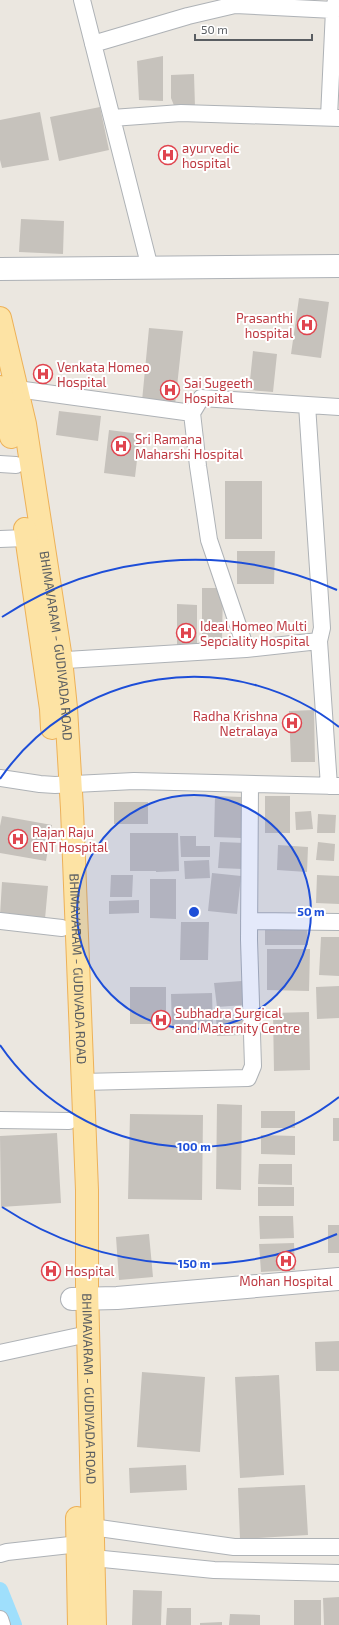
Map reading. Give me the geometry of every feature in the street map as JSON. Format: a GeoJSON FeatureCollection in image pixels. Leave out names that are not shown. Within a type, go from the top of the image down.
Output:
{"type":"FeatureCollection","features":[{"type":"Feature","properties":{"kind":"main road","name":"BHIMAVARAM - GUDIVADA ROAD"},"geometry":{"type":"LineString","coordinates":[[0,318],[10,427],[8,465],[53,660],[66,708],[63,785],[58,799],[72,1190],[80,1299]]}},
{"type":"Feature","properties":{"kind":"main road","name":"BHIMAVARAM - GUDIVADA ROAD"},"geometry":{"type":"LineString","coordinates":[[6,388],[25,424],[53,660]]}},
{"type":"Feature","properties":{"kind":"main road","name":"BHIMAVARAM - GUDIVADA ROAD"},"geometry":{"type":"LineString","coordinates":[[63,785],[72,809],[87,1190],[80,1299],[80,1335],[87,1546],[95,1625]]}},
{"type":"Feature","properties":{"kind":"main road","name":"BHIMAVARAM - GUDIVADA ROAD"},"geometry":{"type":"LineString","coordinates":[[79,1625],[87,1546]]}},
{"type":"Feature","properties":{"kind":"street"},"geometry":{"type":"LineString","coordinates":[[82,0],[150,268]]}},
{"type":"Feature","properties":{"kind":"street"},"geometry":{"type":"LineString","coordinates":[[93,44],[229,3],[235,5],[335,5],[334,117],[182,113],[112,118]]}},
{"type":"Feature","properties":{"kind":"street"},"geometry":{"type":"LineString","coordinates":[[0,270],[339,266]]}},
{"type":"Feature","properties":{"kind":"street"},"geometry":{"type":"LineString","coordinates":[[6,388],[192,413]]}},
{"type":"Feature","properties":{"kind":"street"},"geometry":{"type":"LineString","coordinates":[[246,649],[209,540],[192,413],[201,398],[339,407]]}},
{"type":"Feature","properties":{"kind":"street"},"geometry":{"type":"LineString","coordinates":[[0,778],[40,784],[63,785],[134,781],[334,786],[320,641],[322,628],[307,405]]}},
{"type":"Feature","properties":{"kind":"street"},"geometry":{"type":"LineString","coordinates":[[0,539],[26,538]]}},
{"type":"Feature","properties":{"kind":"street"},"geometry":{"type":"LineString","coordinates":[[53,660],[246,649],[320,641]]}},
{"type":"Feature","properties":{"kind":"street"},"geometry":{"type":"LineString","coordinates":[[82,1082],[248,1078],[253,1066],[249,921],[250,784]]}},
{"type":"Feature","properties":{"kind":"street"},"geometry":{"type":"LineString","coordinates":[[0,921],[62,928]]}},
{"type":"Feature","properties":{"kind":"street"},"geometry":{"type":"LineString","coordinates":[[249,921],[339,922]]}},
{"type":"Feature","properties":{"kind":"street"},"geometry":{"type":"LineString","coordinates":[[0,1120],[69,1121]]}},
{"type":"Feature","properties":{"kind":"street"},"geometry":{"type":"LineString","coordinates":[[80,1299],[117,1298],[339,1279]]}},
{"type":"Feature","properties":{"kind":"street"},"geometry":{"type":"LineString","coordinates":[[0,1353],[80,1335]]}},
{"type":"Feature","properties":{"kind":"street"},"geometry":{"type":"LineString","coordinates":[[87,1546],[214,1570],[339,1573]]}},
{"type":"Feature","properties":{"kind":"street"},"geometry":{"type":"LineString","coordinates":[[4,1553],[87,1546],[339,1547]]}},
{"type":"Feature","properties":{"kind":"street"},"geometry":{"type":"LineString","coordinates":[[0,1619],[2,1625]]}},
{"type":"Feature","properties":{"kind":"building"},"geometry":{"type":"Polygon","coordinates":[[[163,56],[163,101],[139,100],[137,61],[163,56]]]}},
{"type":"Feature","properties":{"kind":"building"},"geometry":{"type":"Polygon","coordinates":[[[194,74],[195,107],[175,108],[171,98],[171,75],[194,74]]]}},
{"type":"Feature","properties":{"kind":"building"},"geometry":{"type":"Polygon","coordinates":[[[100,107],[109,150],[59,161],[50,117],[100,107]]]}},
{"type":"Feature","properties":{"kind":"building"},"geometry":{"type":"Polygon","coordinates":[[[40,112],[49,160],[2,168],[0,160],[0,120],[40,112]]]}},
{"type":"Feature","properties":{"kind":"building"},"geometry":{"type":"Polygon","coordinates":[[[21,219],[64,221],[63,254],[19,252],[21,219]]]}},
{"type":"Feature","properties":{"kind":"building"},"geometry":{"type":"Polygon","coordinates":[[[299,298],[329,302],[321,358],[291,354],[299,298]]]}},
{"type":"Feature","properties":{"kind":"building"},"geometry":{"type":"Polygon","coordinates":[[[149,328],[183,331],[175,405],[142,401],[149,328]]]}},
{"type":"Feature","properties":{"kind":"building"},"geometry":{"type":"Polygon","coordinates":[[[253,351],[277,354],[273,392],[249,390],[253,351]]]}},
{"type":"Feature","properties":{"kind":"building"},"geometry":{"type":"Polygon","coordinates":[[[59,411],[101,416],[98,441],[56,435],[59,411]]]}},
{"type":"Feature","properties":{"kind":"building"},"geometry":{"type":"Polygon","coordinates":[[[109,430],[140,434],[135,477],[104,473],[109,430]]]}},
{"type":"Feature","properties":{"kind":"building"},"geometry":{"type":"Polygon","coordinates":[[[225,481],[262,481],[262,539],[225,539],[225,481]]]}},
{"type":"Feature","properties":{"kind":"building"},"geometry":{"type":"Polygon","coordinates":[[[237,551],[275,551],[274,584],[237,584],[237,551]]]}},
{"type":"Feature","properties":{"kind":"building"},"geometry":{"type":"Polygon","coordinates":[[[202,588],[223,588],[222,641],[202,641],[202,588]]]}},
{"type":"Feature","properties":{"kind":"building"},"geometry":{"type":"Polygon","coordinates":[[[177,604],[197,605],[197,645],[177,645],[177,604]]]}},
{"type":"Feature","properties":{"kind":"building"},"geometry":{"type":"Polygon","coordinates":[[[314,710],[315,762],[291,762],[289,711],[314,710]]]}},
{"type":"Feature","properties":{"kind":"building"},"geometry":{"type":"Polygon","coordinates":[[[215,796],[242,797],[241,838],[214,837],[215,796]]]}},
{"type":"Feature","properties":{"kind":"building"},"geometry":{"type":"Polygon","coordinates":[[[265,796],[290,796],[290,833],[265,833],[265,796]]]}},
{"type":"Feature","properties":{"kind":"building"},"geometry":{"type":"Polygon","coordinates":[[[114,802],[148,802],[148,824],[114,824],[114,802]]]}},
{"type":"Feature","properties":{"kind":"building"},"geometry":{"type":"Polygon","coordinates":[[[311,811],[313,829],[296,830],[295,812],[311,811]]]}},
{"type":"Feature","properties":{"kind":"building"},"geometry":{"type":"Polygon","coordinates":[[[318,814],[336,815],[335,833],[317,833],[318,814]]]}},
{"type":"Feature","properties":{"kind":"building"},"geometry":{"type":"Polygon","coordinates":[[[2,816],[52,825],[46,861],[0,853],[0,826],[2,816]]]}},
{"type":"Feature","properties":{"kind":"building"},"geometry":{"type":"Polygon","coordinates":[[[130,833],[178,833],[179,871],[130,871],[130,833]]]}},
{"type":"Feature","properties":{"kind":"building"},"geometry":{"type":"Polygon","coordinates":[[[180,836],[196,836],[196,846],[210,846],[210,857],[181,857],[180,836]]]}},
{"type":"Feature","properties":{"kind":"building"},"geometry":{"type":"Polygon","coordinates":[[[220,842],[245,843],[243,869],[218,868],[220,842]]]}},
{"type":"Feature","properties":{"kind":"building"},"geometry":{"type":"Polygon","coordinates":[[[318,842],[335,844],[334,861],[316,860],[318,842]]]}},
{"type":"Feature","properties":{"kind":"building"},"geometry":{"type":"Polygon","coordinates":[[[278,845],[308,847],[307,872],[277,870],[278,845]]]}},
{"type":"Feature","properties":{"kind":"building"},"geometry":{"type":"Polygon","coordinates":[[[209,860],[210,878],[185,879],[184,861],[209,860]]]}},
{"type":"Feature","properties":{"kind":"building"},"geometry":{"type":"Polygon","coordinates":[[[212,873],[241,876],[237,914],[208,911],[212,873]]]}},
{"type":"Feature","properties":{"kind":"building"},"geometry":{"type":"Polygon","coordinates":[[[111,875],[133,875],[132,897],[110,897],[111,875]]]}},
{"type":"Feature","properties":{"kind":"building"},"geometry":{"type":"Polygon","coordinates":[[[317,875],[339,876],[339,904],[316,903],[317,875]]]}},
{"type":"Feature","properties":{"kind":"building"},"geometry":{"type":"Polygon","coordinates":[[[150,879],[176,879],[176,919],[150,918],[150,879]]]}},
{"type":"Feature","properties":{"kind":"building"},"geometry":{"type":"Polygon","coordinates":[[[2,882],[48,886],[45,919],[0,915],[2,882]]]}},
{"type":"Feature","properties":{"kind":"building"},"geometry":{"type":"Polygon","coordinates":[[[139,900],[139,913],[109,914],[109,901],[139,900]]]}},
{"type":"Feature","properties":{"kind":"building"},"geometry":{"type":"Polygon","coordinates":[[[181,922],[209,922],[208,960],[180,960],[181,922]]]}},
{"type":"Feature","properties":{"kind":"building"},"geometry":{"type":"Polygon","coordinates":[[[265,928],[307,928],[308,945],[265,945],[265,928]]]}},
{"type":"Feature","properties":{"kind":"building"},"geometry":{"type":"Polygon","coordinates":[[[321,937],[339,937],[339,976],[319,975],[321,937]]]}},
{"type":"Feature","properties":{"kind":"building"},"geometry":{"type":"Polygon","coordinates":[[[267,949],[310,949],[309,991],[267,990],[267,949]]]}},
{"type":"Feature","properties":{"kind":"building"},"geometry":{"type":"Polygon","coordinates":[[[242,981],[244,1005],[217,1007],[214,983],[242,981]]]}},
{"type":"Feature","properties":{"kind":"building"},"geometry":{"type":"Polygon","coordinates":[[[339,986],[339,1018],[317,1019],[316,987],[339,986]]]}},
{"type":"Feature","properties":{"kind":"building"},"geometry":{"type":"Polygon","coordinates":[[[130,987],[166,987],[166,1024],[130,1024],[130,987]]]}},
{"type":"Feature","properties":{"kind":"building"},"geometry":{"type":"Polygon","coordinates":[[[212,993],[213,1029],[172,1030],[171,994],[212,993]]]}},
{"type":"Feature","properties":{"kind":"building"},"geometry":{"type":"Polygon","coordinates":[[[309,1012],[310,1070],[274,1071],[273,1013],[309,1012]]]}},
{"type":"Feature","properties":{"kind":"building"},"geometry":{"type":"Polygon","coordinates":[[[216,1015],[243,1015],[243,1035],[217,1036],[216,1015]]]}},
{"type":"Feature","properties":{"kind":"building"},"geometry":{"type":"Polygon","coordinates":[[[217,1104],[242,1105],[241,1190],[216,1189],[217,1104]]]}},
{"type":"Feature","properties":{"kind":"building"},"geometry":{"type":"Polygon","coordinates":[[[261,1111],[295,1111],[295,1128],[261,1128],[261,1111]]]}},
{"type":"Feature","properties":{"kind":"building"},"geometry":{"type":"Polygon","coordinates":[[[130,1114],[203,1115],[202,1200],[128,1199],[130,1114]]]}},
{"type":"Feature","properties":{"kind":"building"},"geometry":{"type":"Polygon","coordinates":[[[333,1118],[339,1118],[339,1141],[333,1141],[333,1118]]]}},
{"type":"Feature","properties":{"kind":"building"},"geometry":{"type":"Polygon","coordinates":[[[57,1133],[61,1203],[1,1207],[0,1136],[57,1133]]]}},
{"type":"Feature","properties":{"kind":"building"},"geometry":{"type":"Polygon","coordinates":[[[261,1135],[295,1136],[295,1155],[261,1154],[261,1135]]]}},
{"type":"Feature","properties":{"kind":"building"},"geometry":{"type":"Polygon","coordinates":[[[259,1164],[292,1164],[292,1185],[258,1184],[259,1164]]]}},
{"type":"Feature","properties":{"kind":"building"},"geometry":{"type":"Polygon","coordinates":[[[258,1187],[294,1187],[294,1206],[258,1206],[258,1187]]]}},
{"type":"Feature","properties":{"kind":"building"},"geometry":{"type":"Polygon","coordinates":[[[259,1216],[293,1216],[294,1238],[260,1239],[259,1216]]]}},
{"type":"Feature","properties":{"kind":"building"},"geometry":{"type":"Polygon","coordinates":[[[328,1225],[339,1225],[339,1253],[328,1253],[328,1225]]]}},
{"type":"Feature","properties":{"kind":"building"},"geometry":{"type":"Polygon","coordinates":[[[149,1234],[153,1277],[119,1280],[116,1237],[149,1234]]]}},
{"type":"Feature","properties":{"kind":"building"},"geometry":{"type":"Polygon","coordinates":[[[294,1243],[295,1270],[261,1272],[259,1244],[294,1243]]]}},
{"type":"Feature","properties":{"kind":"building"},"geometry":{"type":"Polygon","coordinates":[[[339,1341],[339,1371],[316,1371],[315,1342],[339,1341]]]}},
{"type":"Feature","properties":{"kind":"building"},"geometry":{"type":"Polygon","coordinates":[[[142,1372],[205,1377],[200,1452],[137,1447],[142,1372]]]}},
{"type":"Feature","properties":{"kind":"building"},"geometry":{"type":"Polygon","coordinates":[[[279,1375],[284,1475],[240,1478],[235,1377],[279,1375]]]}},
{"type":"Feature","properties":{"kind":"building"},"geometry":{"type":"Polygon","coordinates":[[[186,1465],[187,1490],[130,1493],[129,1468],[186,1465]]]}},
{"type":"Feature","properties":{"kind":"building"},"geometry":{"type":"Polygon","coordinates":[[[305,1485],[308,1535],[240,1539],[238,1488],[305,1485]]]}},
{"type":"Feature","properties":{"kind":"building"},"geometry":{"type":"Polygon","coordinates":[[[133,1590],[162,1591],[161,1625],[132,1625],[133,1590]]]}},
{"type":"Feature","properties":{"kind":"building"},"geometry":{"type":"Polygon","coordinates":[[[339,1597],[339,1625],[324,1625],[323,1598],[339,1597]]]}},
{"type":"Feature","properties":{"kind":"building"},"geometry":{"type":"Polygon","coordinates":[[[294,1600],[321,1600],[321,1625],[294,1625],[294,1600]]]}},
{"type":"Feature","properties":{"kind":"building"},"geometry":{"type":"Polygon","coordinates":[[[167,1608],[191,1608],[191,1625],[166,1625],[167,1608]]]}},
{"type":"Feature","properties":{"kind":"building"},"geometry":{"type":"Polygon","coordinates":[[[230,1614],[260,1615],[260,1625],[229,1625],[230,1614]]]}},
{"type":"Feature","properties":{"kind":"building"},"geometry":{"type":"Polygon","coordinates":[[[222,1622],[222,1625],[200,1625],[200,1623],[222,1622]]]}},
{"type":"Feature","properties":{"kind":"waterway"},"geometry":{"type":"LineString","coordinates":[[0,1590],[14,1625]]}},
{"type":"Feature","properties":{"kind":"place","name":"ayurvedic hospital"},"geometry":{"type":"Point","coordinates":[168,155]}},
{"type":"Feature","properties":{"kind":"place","name":"Prasanthi hospital"},"geometry":{"type":"Point","coordinates":[307,325]}},
{"type":"Feature","properties":{"kind":"place","name":"Venkata Homeo Hospital"},"geometry":{"type":"Point","coordinates":[43,374]}},
{"type":"Feature","properties":{"kind":"place","name":"Sai Sugeeth Hospital"},"geometry":{"type":"Point","coordinates":[170,390]}},
{"type":"Feature","properties":{"kind":"place","name":"Sri Ramana Maharshi Hospital"},"geometry":{"type":"Point","coordinates":[121,446]}},
{"type":"Feature","properties":{"kind":"place","name":"Ideal Homeo Multi Sepciality Hospital"},"geometry":{"type":"Point","coordinates":[186,633]}},
{"type":"Feature","properties":{"kind":"place","name":"Radha Krishna Netralaya"},"geometry":{"type":"Point","coordinates":[292,723]}},
{"type":"Feature","properties":{"kind":"place","name":"Rajan Raju ENT Hospital"},"geometry":{"type":"Point","coordinates":[18,839]}},
{"type":"Feature","properties":{"kind":"place","name":"Subhadra Surgical and Maternity Centre"},"geometry":{"type":"Point","coordinates":[161,1020]}},
{"type":"Feature","properties":{"kind":"place","name":"Mohan Hospital"},"geometry":{"type":"Point","coordinates":[286,1261]}},
{"type":"Feature","properties":{"kind":"place","name":"Hospital"},"geometry":{"type":"Point","coordinates":[51,1271]}}]}
